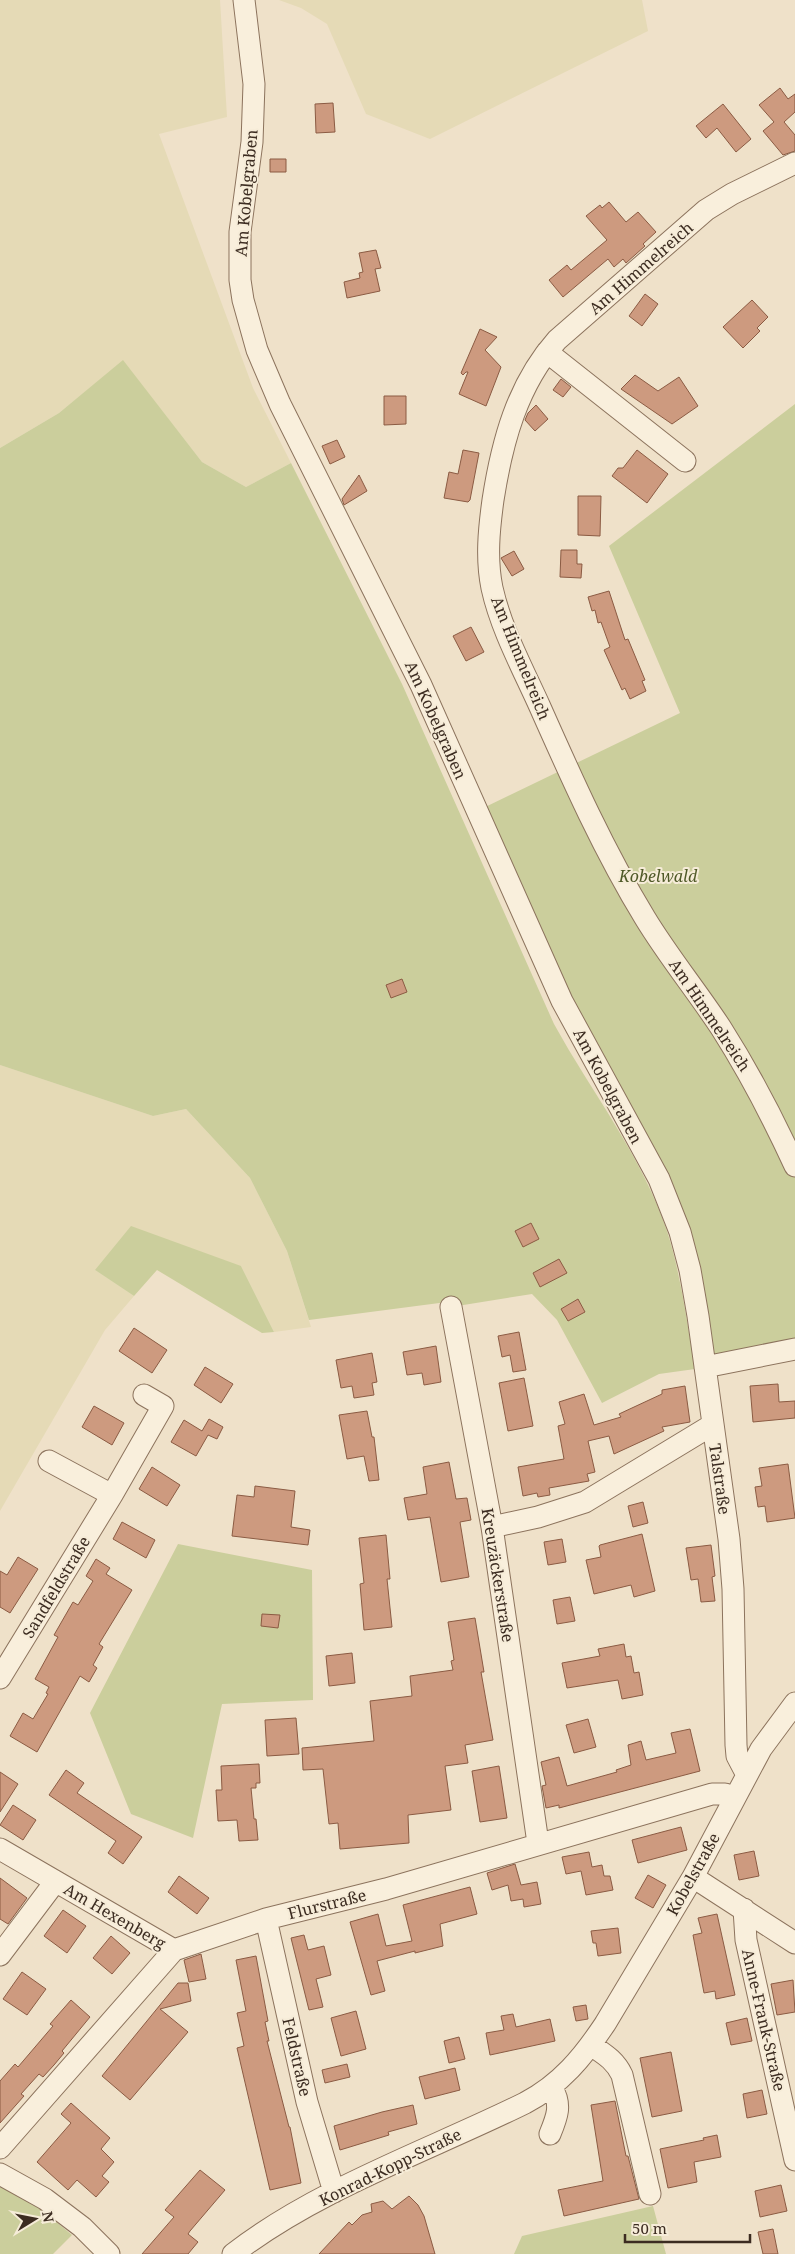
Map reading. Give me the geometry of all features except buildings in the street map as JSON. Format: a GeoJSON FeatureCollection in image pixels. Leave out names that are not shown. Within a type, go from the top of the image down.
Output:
{"type":"FeatureCollection","features":[{"type":"Feature","properties":{"kind":"street","name":"Am Kobelgraben"},"geometry":{"type":"LineString","coordinates":[[244,0],[254,84],[252,142],[240,232],[240,263],[243,300],[254,341],[280,404],[421,684],[562,1001],[667,1194],[690,1270],[712,1426]]}},
{"type":"Feature","properties":{"kind":"street","name":"Am Himmelreich"},"geometry":{"type":"LineString","coordinates":[[795,163],[732,194],[706,210],[557,340],[547,352],[527,382],[509,427],[497,475],[489,533],[488,561],[498,609],[567,768],[608,852],[646,919],[720,1026],[745,1067],[795,1166]]}},
{"type":"Feature","properties":{"kind":"street"},"geometry":{"type":"LineString","coordinates":[[547,352],[685,461]]}},
{"type":"Feature","properties":{"kind":"street","name":"Kreuzäckerstraße"},"geometry":{"type":"LineString","coordinates":[[451,1307],[492,1527],[538,1843]]}},
{"type":"Feature","properties":{"kind":"street"},"geometry":{"type":"LineString","coordinates":[[705,1367],[795,1349]]}},
{"type":"Feature","properties":{"kind":"street","name":"Sandfeldstraße"},"geometry":{"type":"LineString","coordinates":[[0,1678],[112,1496],[163,1406],[144,1395]]}},
{"type":"Feature","properties":{"kind":"street","name":"Talstraße"},"geometry":{"type":"LineString","coordinates":[[492,1527],[557,1512],[586,1502],[712,1426],[729,1539],[737,1756],[746,1775]]}},
{"type":"Feature","properties":{"kind":"street"},"geometry":{"type":"LineString","coordinates":[[49,1461],[112,1496]]}},
{"type":"Feature","properties":{"kind":"street","name":"Kobelstraße"},"geometry":{"type":"LineString","coordinates":[[552,2088],[566,2075],[591,2045],[693,1877],[746,1775],[773,1730],[795,1704]]}},
{"type":"Feature","properties":{"kind":"street","name":"Flurstraße"},"geometry":{"type":"LineString","coordinates":[[174,1950],[266,1919],[386,1889],[538,1843],[712,1794],[725,1794],[735,1797]]}},
{"type":"Feature","properties":{"kind":"street","name":"Am Hexenberg"},"geometry":{"type":"LineString","coordinates":[[0,1849],[174,1950]]}},
{"type":"Feature","properties":{"kind":"street"},"geometry":{"type":"LineString","coordinates":[[693,1877],[744,1908],[795,1943]]}},
{"type":"Feature","properties":{"kind":"street","name":"Am Hexenberg"},"geometry":{"type":"LineString","coordinates":[[0,1955],[55,1882]]}},
{"type":"Feature","properties":{"kind":"street","name":"Anne-Frank-Straße"},"geometry":{"type":"LineString","coordinates":[[744,1908],[746,1940],[795,2160]]}},
{"type":"Feature","properties":{"kind":"street","name":"Feldstraße"},"geometry":{"type":"LineString","coordinates":[[266,1919],[305,2093],[334,2192]]}},
{"type":"Feature","properties":{"kind":"street"},"geometry":{"type":"LineString","coordinates":[[0,2148],[174,1950]]}},
{"type":"Feature","properties":{"kind":"street"},"geometry":{"type":"LineString","coordinates":[[591,2045],[610,2057],[618,2065],[622,2075],[650,2194]]}},
{"type":"Feature","properties":{"kind":"street"},"geometry":{"type":"LineString","coordinates":[[550,2134],[558,2115],[559,2105],[552,2088]]}},
{"type":"Feature","properties":{"kind":"street","name":"Konrad-Kopp-Straße"},"geometry":{"type":"LineString","coordinates":[[233,2254],[265,2232],[334,2192],[509,2111],[552,2088]]}},
{"type":"Feature","properties":{"kind":"street"},"geometry":{"type":"LineString","coordinates":[[0,2174],[46,2198],[82,2227],[109,2254]]}},
{"type":"Feature","properties":{"kind":"shaded area"},"geometry":{"type":"Polygon","coordinates":[[[0,0],[220,0],[227,117],[159,134],[253,388],[291,463],[246,487],[202,462],[123,361],[59,413],[0,448],[0,0]]]}},
{"type":"Feature","properties":{"kind":"shaded area"},"geometry":{"type":"Polygon","coordinates":[[[279,0],[642,0],[648,31],[430,139],[366,114],[327,24],[301,8],[279,0]]]}},
{"type":"Feature","properties":{"kind":"shaded area"},"geometry":{"type":"Polygon","coordinates":[[[0,1065],[153,1116],[186,1109],[250,1178],[287,1251],[311,1327],[274,1332],[241,1266],[95,1270],[134,1296],[105,1330],[0,1511],[0,1065]]]}},
{"type":"Feature","properties":{"kind":"green space"},"geometry":{"type":"Polygon","coordinates":[[[123,360],[202,462],[246,487],[291,463],[402,684],[554,1024],[630,1151],[657,1203],[676,1265],[695,1369],[659,1374],[602,1403],[557,1320],[532,1294],[451,1307],[447,1302],[309,1320],[287,1251],[250,1178],[186,1109],[153,1116],[0,1065],[0,448],[59,413],[123,360]]]}},
{"type":"Feature","properties":{"kind":"green space","name":"Kobelwald"},"geometry":{"type":"Polygon","coordinates":[[[795,404],[795,1349],[705,1367],[690,1270],[477,811],[680,713],[609,546],[795,404]]]}},
{"type":"Feature","properties":{"kind":"green space"},"geometry":{"type":"Polygon","coordinates":[[[131,1226],[241,1266],[274,1332],[262,1333],[157,1270],[134,1296],[95,1270],[131,1226]]]}},
{"type":"Feature","properties":{"kind":"green space"},"geometry":{"type":"Polygon","coordinates":[[[178,1544],[312,1570],[313,1700],[222,1704],[193,1838],[131,1814],[90,1713],[178,1544]]]}},
{"type":"Feature","properties":{"kind":"green space"},"geometry":{"type":"Polygon","coordinates":[[[0,2185],[42,2210],[72,2235],[53,2254],[0,2254],[0,2185]]]}},
{"type":"Feature","properties":{"kind":"green space"},"geometry":{"type":"Polygon","coordinates":[[[653,2206],[666,2254],[514,2254],[522,2236],[653,2206]]]}}]}
